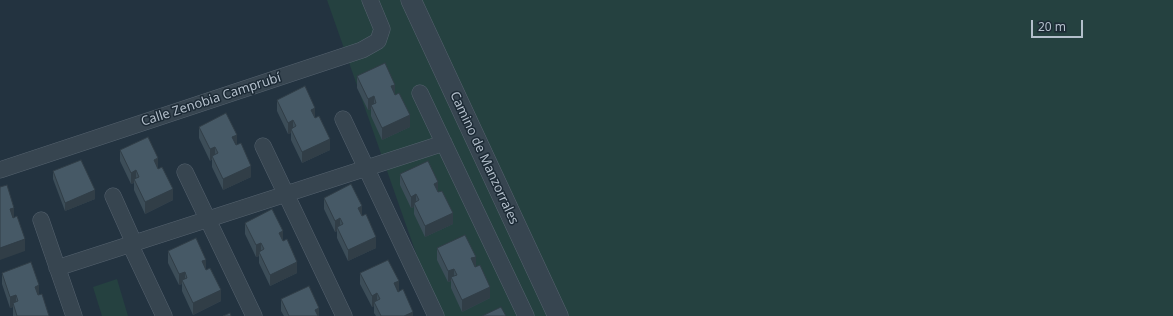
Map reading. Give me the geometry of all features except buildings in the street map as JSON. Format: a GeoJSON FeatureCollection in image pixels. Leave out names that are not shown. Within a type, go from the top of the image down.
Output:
{"type":"FeatureCollection","features":[{"type":"Feature","properties":{"kind":"street","name":"Calle Zenobia Camprubí"},"geometry":{"type":"LineString","coordinates":[[0,170],[362,50],[378,41],[382,29],[370,0]]}},
{"type":"Feature","properties":{"kind":"street","name":"Camino de Manzorrales"},"geometry":{"type":"LineString","coordinates":[[411,0],[558,316]]}},
{"type":"Feature","properties":{"kind":"street"},"geometry":{"type":"LineString","coordinates":[[420,93],[526,316]]}},
{"type":"Feature","properties":{"kind":"street"},"geometry":{"type":"LineString","coordinates":[[343,119],[436,316]]}},
{"type":"Feature","properties":{"kind":"street"},"geometry":{"type":"LineString","coordinates":[[58,268],[444,143]]}},
{"type":"Feature","properties":{"kind":"street"},"geometry":{"type":"LineString","coordinates":[[263,146],[344,316]]}},
{"type":"Feature","properties":{"kind":"street"},"geometry":{"type":"LineString","coordinates":[[186,172],[254,316]]}},
{"type":"Feature","properties":{"kind":"street"},"geometry":{"type":"LineString","coordinates":[[113,196],[132,244],[164,316]]}},
{"type":"Feature","properties":{"kind":"street"},"geometry":{"type":"LineString","coordinates":[[41,220],[74,316]]}},
{"type":"Feature","properties":{"kind":"green space"},"geometry":{"type":"Polygon","coordinates":[[[327,0],[1173,0],[1173,316],[438,316],[327,0]]]}},
{"type":"Feature","properties":{"kind":"green space"},"geometry":{"type":"Polygon","coordinates":[[[117,279],[128,316],[102,316],[93,287],[117,279]]]}}]}
